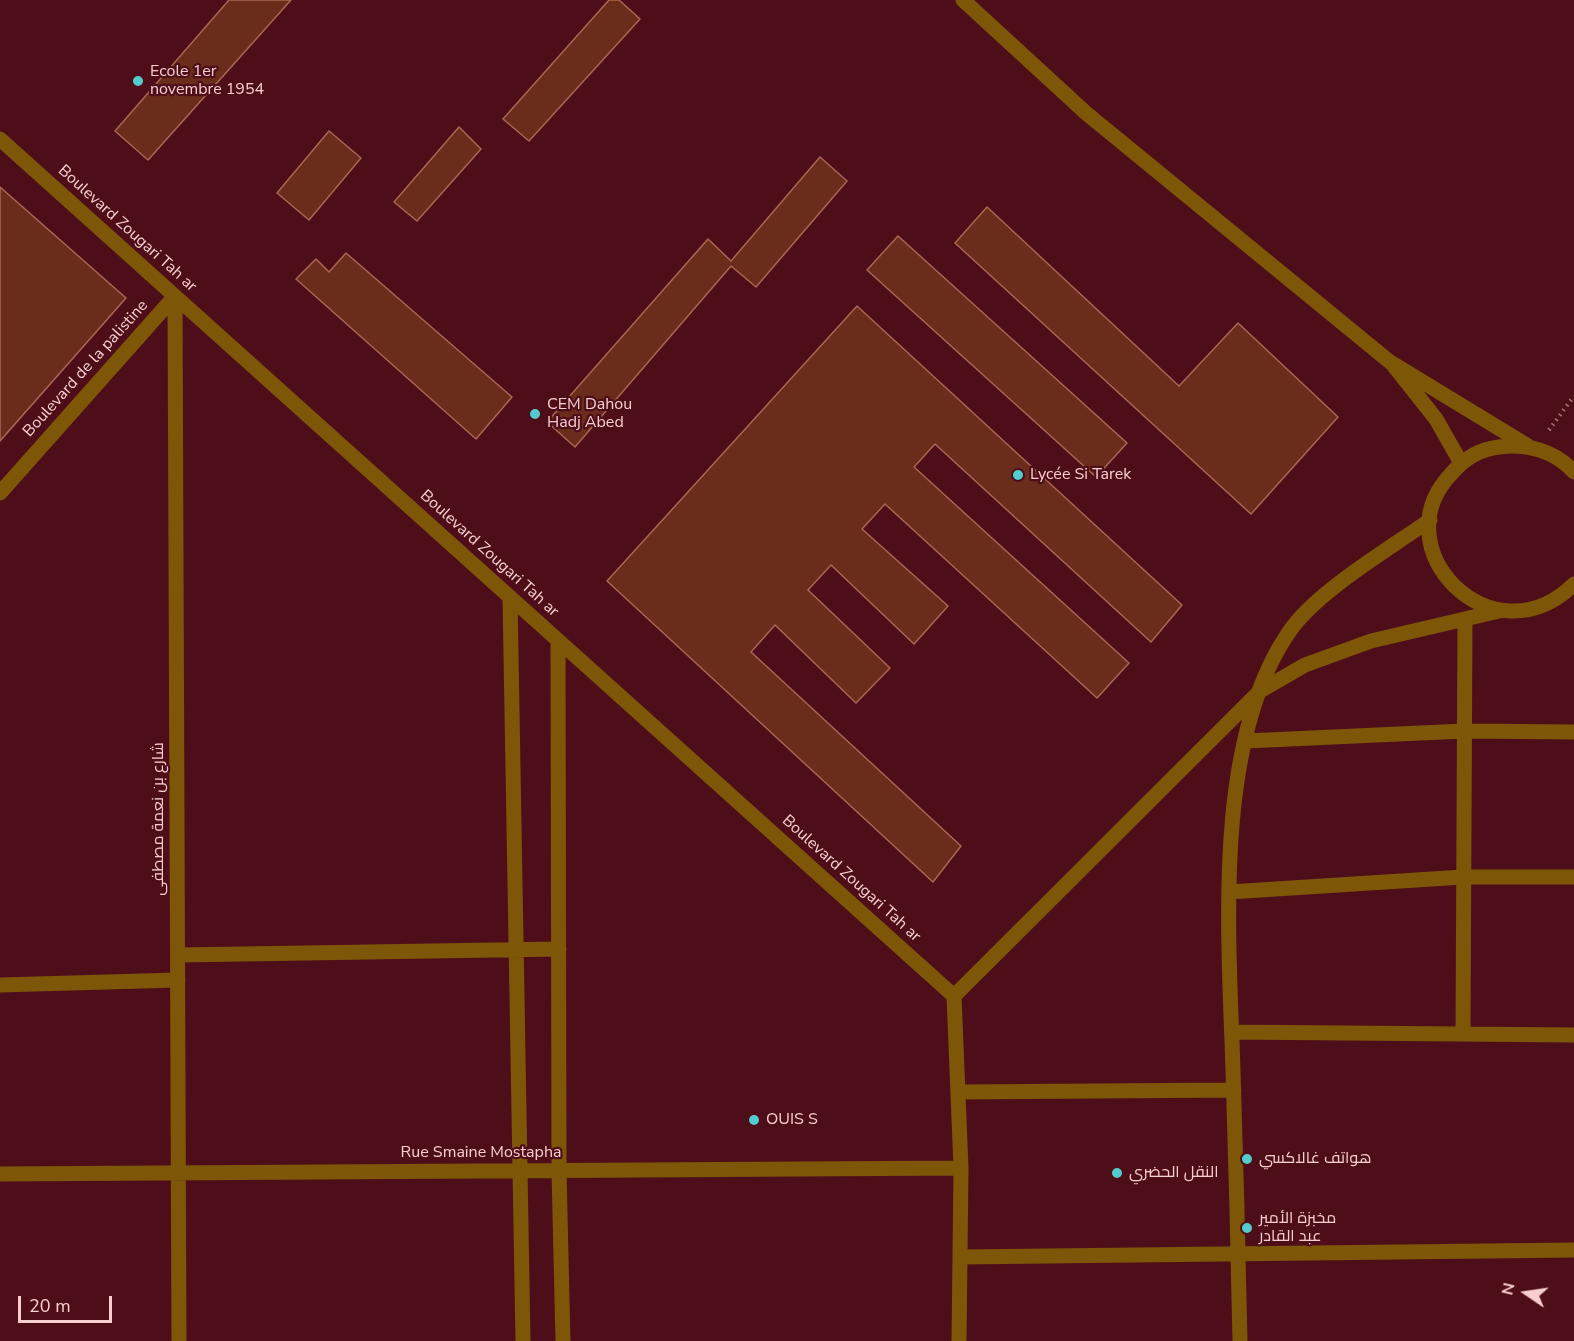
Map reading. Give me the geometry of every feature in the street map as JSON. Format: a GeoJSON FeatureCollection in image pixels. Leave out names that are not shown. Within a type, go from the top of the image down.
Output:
{"type":"FeatureCollection","features":[{"type":"Feature","properties":{"kind":"street"},"geometry":{"type":"LineString","coordinates":[[963,0],[1086,113],[1390,362],[1533,447],[1556,457],[1574,472]]}},
{"type":"Feature","properties":{"kind":"street","name":"Boulevard Zougari Tah ar"},"geometry":{"type":"LineString","coordinates":[[0,139],[954,996]]}},
{"type":"Feature","properties":{"kind":"street","name":"Boulevard de la palistine"},"geometry":{"type":"LineString","coordinates":[[0,493],[175,296]]}},
{"type":"Feature","properties":{"kind":"street","name":"شارع بن نعمة مصطفى"},"geometry":{"type":"LineString","coordinates":[[175,296],[179,1341]]}},
{"type":"Feature","properties":{"kind":"street"},"geometry":{"type":"LineString","coordinates":[[1390,362],[1436,419],[1461,463]]}},
{"type":"Feature","properties":{"kind":"street"},"geometry":{"type":"LineString","coordinates":[[1533,447],[1492,447],[1461,463],[1440,489],[1430,520],[1431,545],[1440,569],[1455,589],[1475,604],[1499,611],[1521,612],[1542,607],[1568,597],[1574,584]]}},
{"type":"Feature","properties":{"kind":"street"},"geometry":{"type":"LineString","coordinates":[[1240,1341],[1229,892],[1236,775],[1260,691],[1272,659],[1290,630],[1312,605],[1430,520]]}},
{"type":"Feature","properties":{"kind":"street"},"geometry":{"type":"LineString","coordinates":[[510,597],[522,1341]]}},
{"type":"Feature","properties":{"kind":"street"},"geometry":{"type":"LineString","coordinates":[[959,1341],[961,1168],[954,996],[1260,691],[1305,665],[1371,641],[1499,611]]}},
{"type":"Feature","properties":{"kind":"street"},"geometry":{"type":"LineString","coordinates":[[1463,1033],[1465,620]]}},
{"type":"Feature","properties":{"kind":"street"},"geometry":{"type":"LineString","coordinates":[[558,640],[559,1171],[563,1341]]}},
{"type":"Feature","properties":{"kind":"street"},"geometry":{"type":"LineString","coordinates":[[1246,741],[1464,731],[1574,732]]}},
{"type":"Feature","properties":{"kind":"street"},"geometry":{"type":"LineString","coordinates":[[1229,892],[1462,877],[1574,877]]}},
{"type":"Feature","properties":{"kind":"street"},"geometry":{"type":"LineString","coordinates":[[178,955],[559,949]]}},
{"type":"Feature","properties":{"kind":"street"},"geometry":{"type":"LineString","coordinates":[[0,985],[178,981]]}},
{"type":"Feature","properties":{"kind":"street"},"geometry":{"type":"LineString","coordinates":[[1232,1032],[1574,1035]]}},
{"type":"Feature","properties":{"kind":"street"},"geometry":{"type":"LineString","coordinates":[[959,1092],[1234,1090]]}},
{"type":"Feature","properties":{"kind":"street","name":"Rue Smaine Mostapha"},"geometry":{"type":"LineString","coordinates":[[0,1174],[961,1168]]}},
{"type":"Feature","properties":{"kind":"street"},"geometry":{"type":"LineString","coordinates":[[960,1257],[1574,1250]]}},
{"type":"Feature","properties":{"kind":"path"},"geometry":{"type":"LineString","coordinates":[[1533,447],[1574,396]]}},
{"type":"Feature","properties":{"kind":"building"},"geometry":{"type":"Polygon","coordinates":[[[229,0],[291,0],[148,160],[115,131],[229,0]]]}},
{"type":"Feature","properties":{"kind":"building"},"geometry":{"type":"Polygon","coordinates":[[[609,0],[619,0],[640,19],[529,141],[503,119],[609,0]]]}},
{"type":"Feature","properties":{"kind":"building"},"geometry":{"type":"Polygon","coordinates":[[[459,127],[481,149],[417,221],[394,202],[459,127]]]}},
{"type":"Feature","properties":{"kind":"building"},"geometry":{"type":"Polygon","coordinates":[[[329,131],[361,158],[309,220],[277,193],[329,131]]]}},
{"type":"Feature","properties":{"kind":"building"},"geometry":{"type":"Polygon","coordinates":[[[820,157],[847,181],[756,287],[731,266],[575,447],[547,422],[708,239],[731,261],[820,157]]]}},
{"type":"Feature","properties":{"kind":"building"},"geometry":{"type":"Polygon","coordinates":[[[0,187],[126,298],[0,441],[0,187]]]}},
{"type":"Feature","properties":{"kind":"building"},"geometry":{"type":"Polygon","coordinates":[[[987,207],[1179,386],[1238,323],[1338,417],[1251,514],[955,243],[987,207]]]}},
{"type":"Feature","properties":{"kind":"building"},"geometry":{"type":"Polygon","coordinates":[[[898,236],[1127,443],[1096,477],[867,270],[898,236]]]}},
{"type":"Feature","properties":{"kind":"building"},"geometry":{"type":"Polygon","coordinates":[[[346,253],[512,397],[476,439],[296,279],[316,259],[329,272],[346,253]]]}},
{"type":"Feature","properties":{"kind":"building"},"geometry":{"type":"Polygon","coordinates":[[[857,306],[1182,605],[1151,642],[935,444],[914,467],[1129,663],[1097,698],[885,504],[862,529],[948,606],[914,644],[831,565],[808,590],[890,668],[856,703],[775,625],[751,652],[961,846],[933,882],[607,581],[857,306]]]}},
{"type":"Feature","properties":{"kind":"place","name":"Ecole 1er novembre 1954"},"geometry":{"type":"Point","coordinates":[138,81]}},
{"type":"Feature","properties":{"kind":"place","name":"CEM Dahou Hadj Abed"},"geometry":{"type":"Point","coordinates":[535,414]}},
{"type":"Feature","properties":{"kind":"place","name":"Lycée Si Tarek"},"geometry":{"type":"Point","coordinates":[1018,475]}},
{"type":"Feature","properties":{"kind":"place","name":"OUIS S"},"geometry":{"type":"Point","coordinates":[754,1120]}},
{"type":"Feature","properties":{"kind":"place","name":"هواتف غالاكسي"},"geometry":{"type":"Point","coordinates":[1247,1159]}},
{"type":"Feature","properties":{"kind":"place","name":"النقل الحضري"},"geometry":{"type":"Point","coordinates":[1117,1173]}},
{"type":"Feature","properties":{"kind":"place","name":"مخبزة الأمير عبد القادر"},"geometry":{"type":"Point","coordinates":[1247,1228]}}]}
